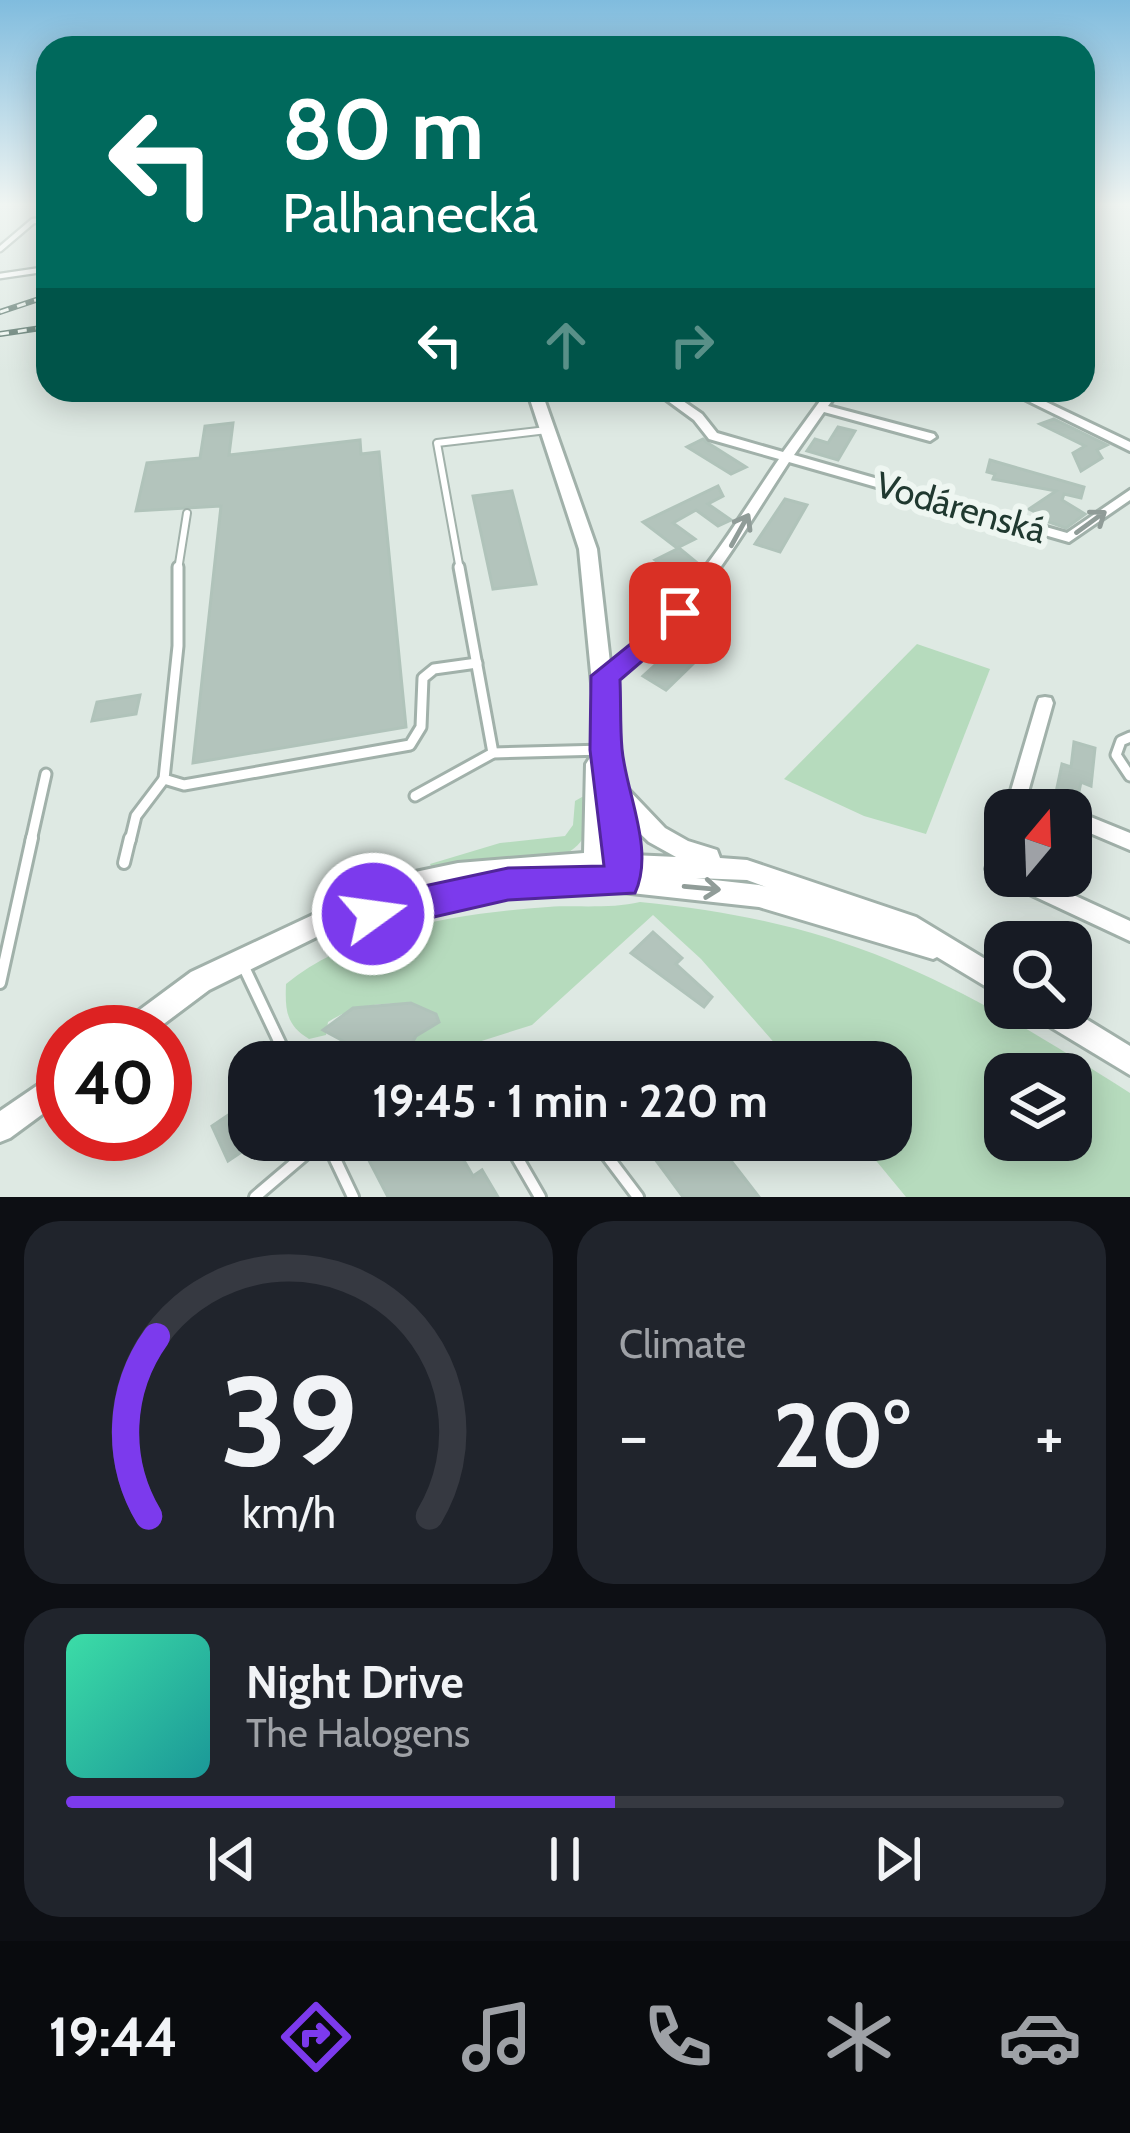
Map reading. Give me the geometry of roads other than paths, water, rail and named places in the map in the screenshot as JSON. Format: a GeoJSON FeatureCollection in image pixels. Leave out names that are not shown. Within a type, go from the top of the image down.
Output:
{"type":"FeatureCollection","features":[{"type":"Feature","properties":{"kind":"street"},"geometry":{"type":"LineString","coordinates":[[538,402],[588,549],[605,676],[606,750],[622,873]]}},
{"type":"Feature","properties":{"kind":"street","name":"Vodárenská"},"geometry":{"type":"LineString","coordinates":[[676,402],[698,417],[713,436],[1070,538],[1130,494]]}},
{"type":"Feature","properties":{"kind":"street"},"geometry":{"type":"LineString","coordinates":[[605,676],[651,643],[708,579],[780,458],[824,402]]}},
{"type":"Feature","properties":{"kind":"street"},"geometry":{"type":"LineString","coordinates":[[1037,402],[1130,447]]}},
{"type":"Feature","properties":{"kind":"street","name":"Vodárenská"},"geometry":{"type":"LineString","coordinates":[[820,407],[930,437]]}},
{"type":"Feature","properties":{"kind":"street"},"geometry":{"type":"LineString","coordinates":[[1020,789],[1046,703]]}},
{"type":"Feature","properties":{"kind":"street"},"geometry":{"type":"LineString","coordinates":[[595,872],[598,764],[606,750]]}},
{"type":"Feature","properties":{"kind":"street"},"geometry":{"type":"LineString","coordinates":[[614,787],[638,820],[668,845],[907,926],[984,973]]}},
{"type":"Feature","properties":{"kind":"street"},"geometry":{"type":"LineString","coordinates":[[1092,826],[1130,842]]}},
{"type":"Feature","properties":{"kind":"street"},"geometry":{"type":"LineString","coordinates":[[168,1005],[200,981],[344,915],[373,914],[508,884],[595,872],[748,870]]}},
{"type":"Feature","properties":{"kind":"street"},"geometry":{"type":"LineString","coordinates":[[622,873],[759,896],[946,950]]}},
{"type":"Feature","properties":{"kind":"street"},"geometry":{"type":"LineString","coordinates":[[1056,897],[1130,931]]}},
{"type":"Feature","properties":{"kind":"street"},"geometry":{"type":"LineString","coordinates":[[1078,1029],[1120,1054]]}},
{"type":"Feature","properties":{"kind":"street"},"geometry":{"type":"LineString","coordinates":[[0,1128],[36,1102]]}},
{"type":"Feature","properties":{"kind":"lane"},"geometry":{"type":"LineString","coordinates":[[0,276],[36,271]]}},
{"type":"Feature","properties":{"kind":"lane"},"geometry":{"type":"LineString","coordinates":[[493,753],[437,443],[547,430]]}},
{"type":"Feature","properties":{"kind":"lane"},"geometry":{"type":"LineString","coordinates":[[124,863],[136,816],[164,779],[178,646],[174,592],[187,513]]}},
{"type":"Feature","properties":{"kind":"lane"},"geometry":{"type":"LineString","coordinates":[[164,779],[184,785],[410,745],[421,727],[423,678],[434,669],[477,663]]}},
{"type":"Feature","properties":{"kind":"lane"},"geometry":{"type":"LineString","coordinates":[[1130,737],[1120,741],[1116,755],[1130,776]]}},
{"type":"Feature","properties":{"kind":"lane"},"geometry":{"type":"LineString","coordinates":[[415,796],[493,753],[606,750]]}},
{"type":"Feature","properties":{"kind":"lane"},"geometry":{"type":"LineString","coordinates":[[0,983],[46,774]]}},
{"type":"Feature","properties":{"kind":"lane"},"geometry":{"type":"LineString","coordinates":[[242,961],[280,1041]]}},
{"type":"Feature","properties":{"kind":"lane"},"geometry":{"type":"LineString","coordinates":[[255,1197],[299,1161]]}},
{"type":"Feature","properties":{"kind":"lane"},"geometry":{"type":"LineString","coordinates":[[335,1161],[353,1197]]}},
{"type":"Feature","properties":{"kind":"lane"},"geometry":{"type":"LineString","coordinates":[[519,1161],[540,1197]]}},
{"type":"Feature","properties":{"kind":"lane"},"geometry":{"type":"LineString","coordinates":[[611,1161],[638,1197]]}},
{"type":"Feature","properties":{"kind":"railway"},"geometry":{"type":"LineString","coordinates":[[0,312],[36,300]]}},
{"type":"Feature","properties":{"kind":"railway"},"geometry":{"type":"LineString","coordinates":[[0,334],[36,329]]}}]}
